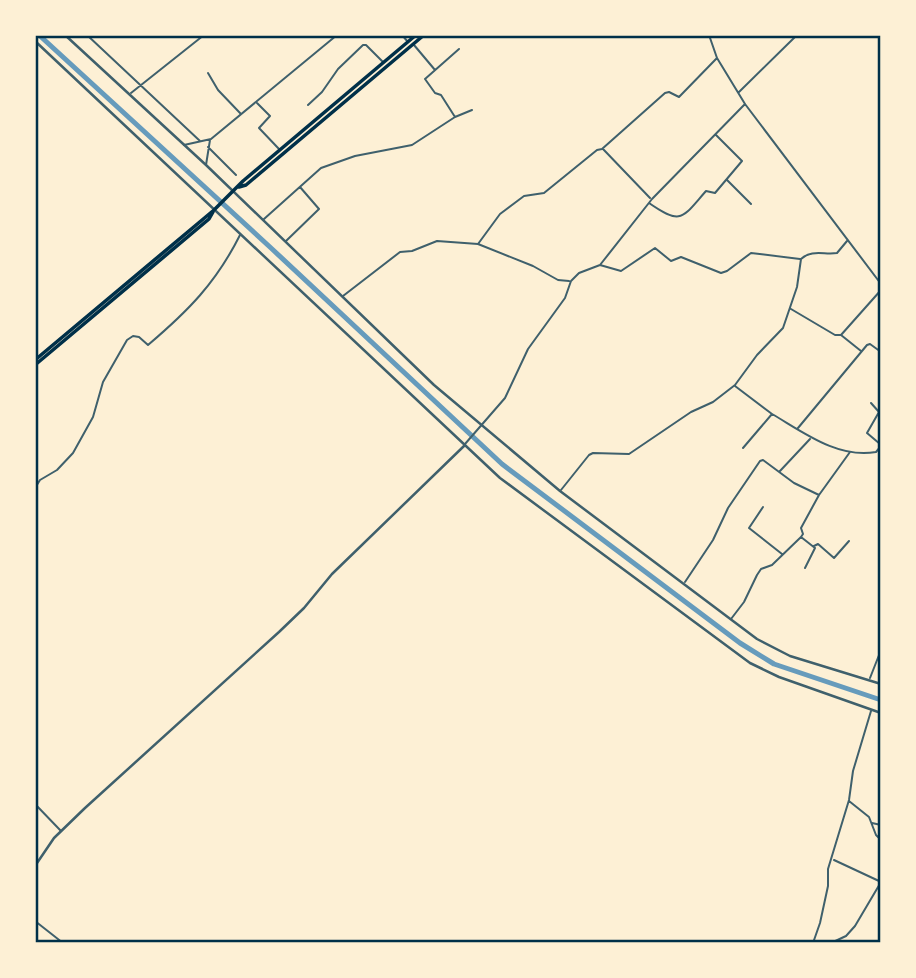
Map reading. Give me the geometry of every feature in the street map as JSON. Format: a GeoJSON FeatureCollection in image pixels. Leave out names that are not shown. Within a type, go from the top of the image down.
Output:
{"type":"FeatureCollection","features":[{"type":"Feature","properties":{"kind":"main road"},"geometry":{"type":"LineString","coordinates":[[35,360],[209,219],[228,195],[416,35]]}},
{"type":"Feature","properties":{"kind":"main road"},"geometry":{"type":"LineString","coordinates":[[235,189],[246,185],[424,35]]}},
{"type":"Feature","properties":{"kind":"main road"},"geometry":{"type":"LineString","coordinates":[[35,365],[119,292]]}},
{"type":"Feature","properties":{"kind":"street"},"geometry":{"type":"LineString","coordinates":[[65,35],[205,165],[235,189],[263,220],[434,385],[561,491],[685,582],[757,639],[790,656],[881,684]]}},
{"type":"Feature","properties":{"kind":"street"},"geometry":{"type":"LineString","coordinates":[[88,35],[201,142]]}},
{"type":"Feature","properties":{"kind":"street"},"geometry":{"type":"LineString","coordinates":[[130,95],[204,35]]}},
{"type":"Feature","properties":{"kind":"street"},"geometry":{"type":"LineString","coordinates":[[184,145],[211,139],[337,35]]}},
{"type":"Feature","properties":{"kind":"street"},"geometry":{"type":"LineString","coordinates":[[402,35],[408,42]]}},
{"type":"Feature","properties":{"kind":"street"},"geometry":{"type":"LineString","coordinates":[[709,35],[717,58],[745,104],[881,285]]}},
{"type":"Feature","properties":{"kind":"street"},"geometry":{"type":"LineString","coordinates":[[739,93],[797,35]]}},
{"type":"Feature","properties":{"kind":"street"},"geometry":{"type":"LineString","coordinates":[[35,41],[500,478],[750,663],[779,677],[881,713]]}},
{"type":"Feature","properties":{"kind":"street"},"geometry":{"type":"LineString","coordinates":[[414,44],[435,70]]}},
{"type":"Feature","properties":{"kind":"street"},"geometry":{"type":"LineString","coordinates":[[307,105],[363,45],[384,63]]}},
{"type":"Feature","properties":{"kind":"street"},"geometry":{"type":"LineString","coordinates":[[455,117],[441,94],[435,93],[425,80],[459,49]]}},
{"type":"Feature","properties":{"kind":"street"},"geometry":{"type":"LineString","coordinates":[[478,244],[500,214],[510,206],[524,196],[544,193],[597,150],[602,149],[665,93],[679,97],[717,58]]}},
{"type":"Feature","properties":{"kind":"street"},"geometry":{"type":"LineString","coordinates":[[208,73],[218,90],[241,114]]}},
{"type":"Feature","properties":{"kind":"street"},"geometry":{"type":"LineString","coordinates":[[256,102],[270,116],[259,128],[280,150]]}},
{"type":"Feature","properties":{"kind":"street"},"geometry":{"type":"LineString","coordinates":[[35,866],[61,832],[288,624],[332,574],[482,427],[505,398],[528,349],[565,298],[571,281],[579,273],[600,265],[652,199],[745,104]]}},
{"type":"Feature","properties":{"kind":"street"},"geometry":{"type":"LineString","coordinates":[[263,220],[321,168],[355,156],[412,145],[455,117],[472,110]]}},
{"type":"Feature","properties":{"kind":"street"},"geometry":{"type":"LineString","coordinates":[[649,203],[669,216],[677,217],[687,212],[706,191],[715,193],[742,159],[716,135]]}},
{"type":"Feature","properties":{"kind":"street"},"geometry":{"type":"LineString","coordinates":[[205,165],[211,139]]}},
{"type":"Feature","properties":{"kind":"street"},"geometry":{"type":"LineString","coordinates":[[208,147],[236,175]]}},
{"type":"Feature","properties":{"kind":"street"},"geometry":{"type":"LineString","coordinates":[[602,149],[652,199]]}},
{"type":"Feature","properties":{"kind":"street"},"geometry":{"type":"LineString","coordinates":[[727,180],[751,204]]}},
{"type":"Feature","properties":{"kind":"street"},"geometry":{"type":"LineString","coordinates":[[286,241],[319,209],[299,186]]}},
{"type":"Feature","properties":{"kind":"street"},"geometry":{"type":"LineString","coordinates":[[35,488],[40,480],[57,471],[73,453],[93,417],[103,382],[127,340],[133,336],[139,337],[148,345],[176,321],[224,267],[240,234]]}},
{"type":"Feature","properties":{"kind":"street"},"geometry":{"type":"LineString","coordinates":[[343,296],[400,252],[412,251],[437,241],[478,244],[533,266],[558,280],[571,281]]}},
{"type":"Feature","properties":{"kind":"street"},"geometry":{"type":"LineString","coordinates":[[561,491],[593,453],[629,454],[691,412],[713,402],[734,385],[757,355],[783,328],[797,287],[801,259],[806,254],[818,252],[837,253],[848,241]]}},
{"type":"Feature","properties":{"kind":"street"},"geometry":{"type":"LineString","coordinates":[[600,265],[621,271],[655,248],[669,260],[681,257],[721,273],[751,253],[801,259]]}},
{"type":"Feature","properties":{"kind":"street"},"geometry":{"type":"LineString","coordinates":[[841,335],[881,290]]}},
{"type":"Feature","properties":{"kind":"street"},"geometry":{"type":"LineString","coordinates":[[790,308],[835,335],[841,335],[862,351]]}},
{"type":"Feature","properties":{"kind":"street"},"geometry":{"type":"LineString","coordinates":[[797,429],[862,351],[870,344],[881,352]]}},
{"type":"Feature","properties":{"kind":"street"},"geometry":{"type":"LineString","coordinates":[[734,385],[810,438],[850,452],[876,452],[881,455]]}},
{"type":"Feature","properties":{"kind":"street"},"geometry":{"type":"LineString","coordinates":[[871,403],[879,412],[867,433],[881,445],[876,452]]}},
{"type":"Feature","properties":{"kind":"street"},"geometry":{"type":"LineString","coordinates":[[743,448],[772,414]]}},
{"type":"Feature","properties":{"kind":"street"},"geometry":{"type":"LineString","coordinates":[[779,472],[810,438]]}},
{"type":"Feature","properties":{"kind":"street"},"geometry":{"type":"LineString","coordinates":[[731,619],[744,602],[757,575],[801,537],[801,528],[819,495],[850,452]]}},
{"type":"Feature","properties":{"kind":"street"},"geometry":{"type":"LineString","coordinates":[[685,582],[713,540],[728,508],[762,460],[794,483],[819,495]]}},
{"type":"Feature","properties":{"kind":"street"},"geometry":{"type":"LineString","coordinates":[[763,507],[749,528],[783,555]]}},
{"type":"Feature","properties":{"kind":"street"},"geometry":{"type":"LineString","coordinates":[[801,537],[814,546],[818,544],[834,558],[849,541]]}},
{"type":"Feature","properties":{"kind":"street"},"geometry":{"type":"LineString","coordinates":[[805,568],[814,546]]}},
{"type":"Feature","properties":{"kind":"street"},"geometry":{"type":"LineString","coordinates":[[869,680],[881,650]]}},
{"type":"Feature","properties":{"kind":"street"},"geometry":{"type":"LineString","coordinates":[[813,943],[828,886],[828,869],[833,860],[849,800],[853,771],[872,710]]}},
{"type":"Feature","properties":{"kind":"street"},"geometry":{"type":"LineString","coordinates":[[849,800],[869,817],[881,840]]}},
{"type":"Feature","properties":{"kind":"street"},"geometry":{"type":"LineString","coordinates":[[35,804],[61,832]]}},
{"type":"Feature","properties":{"kind":"street"},"geometry":{"type":"LineString","coordinates":[[871,823],[881,825]]}},
{"type":"Feature","properties":{"kind":"street"},"geometry":{"type":"LineString","coordinates":[[831,943],[846,936],[855,926],[881,882],[833,860]]}},
{"type":"Feature","properties":{"kind":"street"},"geometry":{"type":"LineString","coordinates":[[35,920],[63,943]]}},
{"type":"Feature","properties":{"kind":"waterway"},"geometry":{"type":"LineString","coordinates":[[39,35],[502,464],[740,643],[774,664],[881,700]]}}]}
